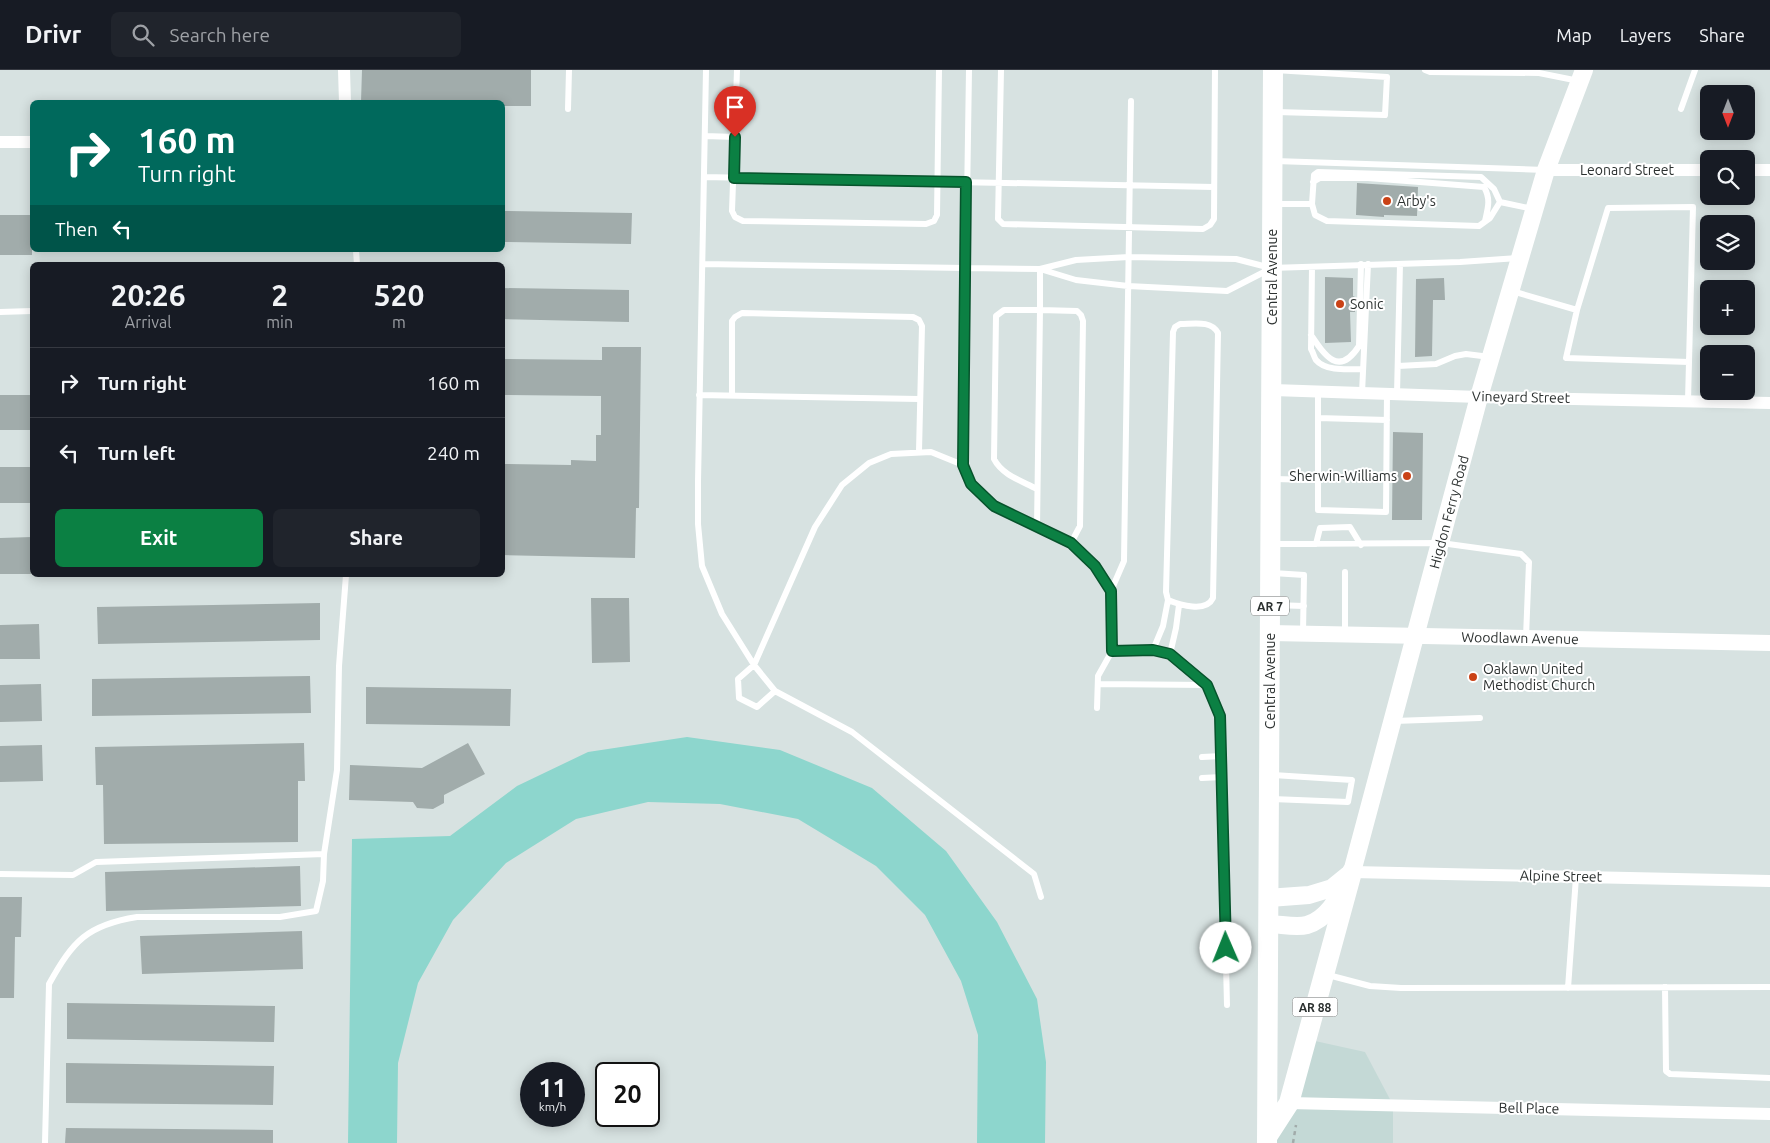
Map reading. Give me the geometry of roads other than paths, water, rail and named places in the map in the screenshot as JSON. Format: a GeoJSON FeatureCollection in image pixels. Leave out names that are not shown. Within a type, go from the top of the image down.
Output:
{"type":"FeatureCollection","features":[{"type":"Feature","properties":{"kind":"main road","name":"Central Avenue"},"geometry":{"type":"LineString","coordinates":[[1267,1140],[1273,70]]}},
{"type":"Feature","properties":{"kind":"main road","name":"Higdon Ferry Road"},"geometry":{"type":"LineString","coordinates":[[1268,924],[1307,925],[1320,918],[1332,907],[1352,872],[1479,397],[1546,170],[1582,75]]}},
{"type":"Feature","properties":{"kind":"main road"},"geometry":{"type":"LineString","coordinates":[[1268,898],[1308,895],[1332,888],[1352,872]]}},
{"type":"Feature","properties":{"kind":"main road","name":"AR 88"},"geometry":{"type":"LineString","coordinates":[[1267,1140],[1289,1103],[1352,872]]}},
{"type":"Feature","properties":{"kind":"street"},"geometry":{"type":"LineString","coordinates":[[344,70],[344,100]]}},
{"type":"Feature","properties":{"kind":"street"},"geometry":{"type":"LineString","coordinates":[[0,142],[30,142]]}},
{"type":"Feature","properties":{"kind":"street","name":"Leonard Street"},"geometry":{"type":"LineString","coordinates":[[1546,170],[1700,170]]}},
{"type":"Feature","properties":{"kind":"street"},"geometry":{"type":"LineString","coordinates":[[1755,170],[1770,170]]}},
{"type":"Feature","properties":{"kind":"street","name":"Vineyard Street"},"geometry":{"type":"LineString","coordinates":[[1272,390],[1479,397],[1770,402]]}},
{"type":"Feature","properties":{"kind":"street","name":"Woodlawn Avenue"},"geometry":{"type":"LineString","coordinates":[[1270,633],[1770,643]]}},
{"type":"Feature","properties":{"kind":"street","name":"Alpine Street"},"geometry":{"type":"LineString","coordinates":[[1352,872],[1770,881]]}},
{"type":"Feature","properties":{"kind":"street","name":"Bell Place"},"geometry":{"type":"LineString","coordinates":[[1289,1103],[1770,1114]]}},
{"type":"Feature","properties":{"kind":"lane"},"geometry":{"type":"LineString","coordinates":[[568,109],[569,70]]}},
{"type":"Feature","properties":{"kind":"lane"},"geometry":{"type":"LineString","coordinates":[[706,70],[699,395],[698,524],[702,566],[722,614],[754,665],[774,691],[860,738],[1034,874],[1041,897]]}},
{"type":"Feature","properties":{"kind":"lane"},"geometry":{"type":"LineString","coordinates":[[736,70],[732,211],[735,217],[753,221],[926,224],[934,221],[937,215],[939,70]]}},
{"type":"Feature","properties":{"kind":"lane"},"geometry":{"type":"LineString","coordinates":[[969,70],[963,465],[971,484],[994,506],[1071,543],[1095,566],[1111,591]]}},
{"type":"Feature","properties":{"kind":"lane"},"geometry":{"type":"LineString","coordinates":[[1001,70],[998,219],[1003,224],[1202,229],[1210,225],[1214,219],[1215,70]]}},
{"type":"Feature","properties":{"kind":"lane"},"geometry":{"type":"LineString","coordinates":[[1272,112],[1385,115],[1387,77],[1273,70]]}},
{"type":"Feature","properties":{"kind":"lane"},"geometry":{"type":"LineString","coordinates":[[1425,70],[1430,72],[1582,75]]}},
{"type":"Feature","properties":{"kind":"lane"},"geometry":{"type":"LineString","coordinates":[[1681,109],[1695,70]]}},
{"type":"Feature","properties":{"kind":"lane"},"geometry":{"type":"LineString","coordinates":[[1097,708],[1098,676],[1112,651],[1111,591],[1124,562],[1131,101]]}},
{"type":"Feature","properties":{"kind":"lane"},"geometry":{"type":"LineString","coordinates":[[705,136],[735,137]]}},
{"type":"Feature","properties":{"kind":"lane"},"geometry":{"type":"LineString","coordinates":[[1272,161],[1546,170]]}},
{"type":"Feature","properties":{"kind":"lane"},"geometry":{"type":"LineString","coordinates":[[1318,172],[1481,177],[1494,189],[1500,202],[1485,223],[1479,226],[1327,221],[1315,215],[1312,204],[1313,182],[1314,175],[1318,172]]}},
{"type":"Feature","properties":{"kind":"lane"},"geometry":{"type":"LineString","coordinates":[[704,177],[1214,187]]}},
{"type":"Feature","properties":{"kind":"lane"},"geometry":{"type":"LineString","coordinates":[[1313,182],[1320,178],[1368,178],[1484,187],[1488,194],[1489,206],[1485,223]]}},
{"type":"Feature","properties":{"kind":"lane"},"geometry":{"type":"LineString","coordinates":[[1500,202],[1535,209]]}},
{"type":"Feature","properties":{"kind":"lane"},"geometry":{"type":"LineString","coordinates":[[1272,204],[1312,204]]}},
{"type":"Feature","properties":{"kind":"lane"},"geometry":{"type":"LineString","coordinates":[[1688,362],[1566,358],[1577,310],[1608,208],[1693,207],[1688,401]]}},
{"type":"Feature","properties":{"kind":"lane"},"geometry":{"type":"LineString","coordinates":[[703,264],[1040,269],[1076,260],[1129,257],[1236,259],[1271,268],[1520,258]]}},
{"type":"Feature","properties":{"kind":"lane"},"geometry":{"type":"LineString","coordinates":[[1311,335],[1327,358],[1341,362],[1352,357],[1359,346],[1364,264]]}},
{"type":"Feature","properties":{"kind":"lane"},"geometry":{"type":"LineString","coordinates":[[1362,393],[1364,264]]}},
{"type":"Feature","properties":{"kind":"lane"},"geometry":{"type":"LineString","coordinates":[[1318,391],[1318,510],[1386,512],[1387,420],[1398,366],[1400,264]]}},
{"type":"Feature","properties":{"kind":"lane"},"geometry":{"type":"LineString","coordinates":[[1312,267],[1311,335],[1312,348],[1316,360],[1323,365],[1338,369],[1363,369]]}},
{"type":"Feature","properties":{"kind":"lane"},"geometry":{"type":"LineString","coordinates":[[1040,269],[1076,280],[1128,286],[1227,290],[1271,268]]}},
{"type":"Feature","properties":{"kind":"lane"},"geometry":{"type":"LineString","coordinates":[[1037,526],[1040,269]]}},
{"type":"Feature","properties":{"kind":"lane"},"geometry":{"type":"LineString","coordinates":[[1510,291],[1577,310]]}},
{"type":"Feature","properties":{"kind":"lane"},"geometry":{"type":"LineString","coordinates":[[1037,489],[1008,475],[998,466],[994,459],[996,316],[1004,310],[1077,312],[1081,315],[1083,321],[1080,526],[1071,543]]}},
{"type":"Feature","properties":{"kind":"lane"},"geometry":{"type":"LineString","coordinates":[[0,312],[30,311]]}},
{"type":"Feature","properties":{"kind":"lane"},"geometry":{"type":"LineString","coordinates":[[732,396],[732,321],[742,313],[914,317],[919,320],[922,326],[919,451]]}},
{"type":"Feature","properties":{"kind":"lane"},"geometry":{"type":"LineString","coordinates":[[1153,650],[1163,626],[1168,600],[1166,592],[1172,332],[1175,326],[1180,324],[1209,324],[1218,333],[1213,598],[1211,603],[1206,606],[1179,605],[1168,600]]}},
{"type":"Feature","properties":{"kind":"lane"},"geometry":{"type":"LineString","coordinates":[[1398,366],[1436,364],[1455,356],[1466,354],[1491,358]]}},
{"type":"Feature","properties":{"kind":"lane"},"geometry":{"type":"LineString","coordinates":[[699,395],[919,399]]}},
{"type":"Feature","properties":{"kind":"lane"},"geometry":{"type":"LineString","coordinates":[[1318,418],[1387,420]]}},
{"type":"Feature","properties":{"kind":"lane"},"geometry":{"type":"LineString","coordinates":[[774,691],[757,707],[739,698],[738,679],[754,665],[815,527],[842,485],[869,463],[892,454],[919,451],[931,452],[963,465]]}},
{"type":"Feature","properties":{"kind":"lane"},"geometry":{"type":"LineString","coordinates":[[1271,479],[1318,480]]}},
{"type":"Feature","properties":{"kind":"lane"},"geometry":{"type":"LineString","coordinates":[[1316,544],[1320,528],[1350,527],[1361,545]]}},
{"type":"Feature","properties":{"kind":"lane"},"geometry":{"type":"LineString","coordinates":[[1270,544],[1361,545],[1441,543],[1521,554],[1529,562],[1526,639]]}},
{"type":"Feature","properties":{"kind":"lane"},"geometry":{"type":"LineString","coordinates":[[1345,572],[1345,635]]}},
{"type":"Feature","properties":{"kind":"lane"},"geometry":{"type":"LineString","coordinates":[[1270,573],[1304,575],[1303,634]]}},
{"type":"Feature","properties":{"kind":"lane"},"geometry":{"type":"LineString","coordinates":[[46,1143],[49,984],[61,963],[78,941],[95,928],[115,921],[137,917],[280,917],[316,911],[323,881],[324,854],[337,770],[339,666],[346,577]]}},
{"type":"Feature","properties":{"kind":"lane"},"geometry":{"type":"LineString","coordinates":[[1170,654],[1179,605]]}},
{"type":"Feature","properties":{"kind":"lane"},"geometry":{"type":"LineString","coordinates":[[1270,605],[1304,606]]}},
{"type":"Feature","properties":{"kind":"lane"},"geometry":{"type":"LineString","coordinates":[[1112,651],[1153,650],[1170,654],[1207,685],[1220,716],[1227,1005]]}},
{"type":"Feature","properties":{"kind":"lane"},"geometry":{"type":"LineString","coordinates":[[1098,684],[1207,685]]}},
{"type":"Feature","properties":{"kind":"lane"},"geometry":{"type":"LineString","coordinates":[[1393,721],[1480,718]]}},
{"type":"Feature","properties":{"kind":"lane"},"geometry":{"type":"LineString","coordinates":[[1202,757],[1222,756]]}},
{"type":"Feature","properties":{"kind":"lane"},"geometry":{"type":"LineString","coordinates":[[1269,774],[1352,780],[1348,802],[1269,799]]}},
{"type":"Feature","properties":{"kind":"lane"},"geometry":{"type":"LineString","coordinates":[[1202,778],[1222,777]]}},
{"type":"Feature","properties":{"kind":"lane"},"geometry":{"type":"LineString","coordinates":[[0,874],[73,875],[96,862],[324,854]]}},
{"type":"Feature","properties":{"kind":"lane"},"geometry":{"type":"LineString","coordinates":[[1568,988],[1576,877]]}},
{"type":"Feature","properties":{"kind":"lane"},"geometry":{"type":"LineString","coordinates":[[1324,974],[1370,986],[1401,988],[1770,987]]}},
{"type":"Feature","properties":{"kind":"lane"},"geometry":{"type":"LineString","coordinates":[[1665,988],[1666,1071],[1670,1074],[1770,1078]]}},
{"type":"Feature","properties":{"kind":"place","name":"Arby's"},"geometry":{"type":"Point","coordinates":[1387,201]}},
{"type":"Feature","properties":{"kind":"place","name":"Sonic"},"geometry":{"type":"Point","coordinates":[1340,304]}},
{"type":"Feature","properties":{"kind":"place","name":"Sherwin-Williams"},"geometry":{"type":"Point","coordinates":[1407,476]}},
{"type":"Feature","properties":{"kind":"place","name":"Oaklawn United Methodist Church"},"geometry":{"type":"Point","coordinates":[1473,677]}}]}
